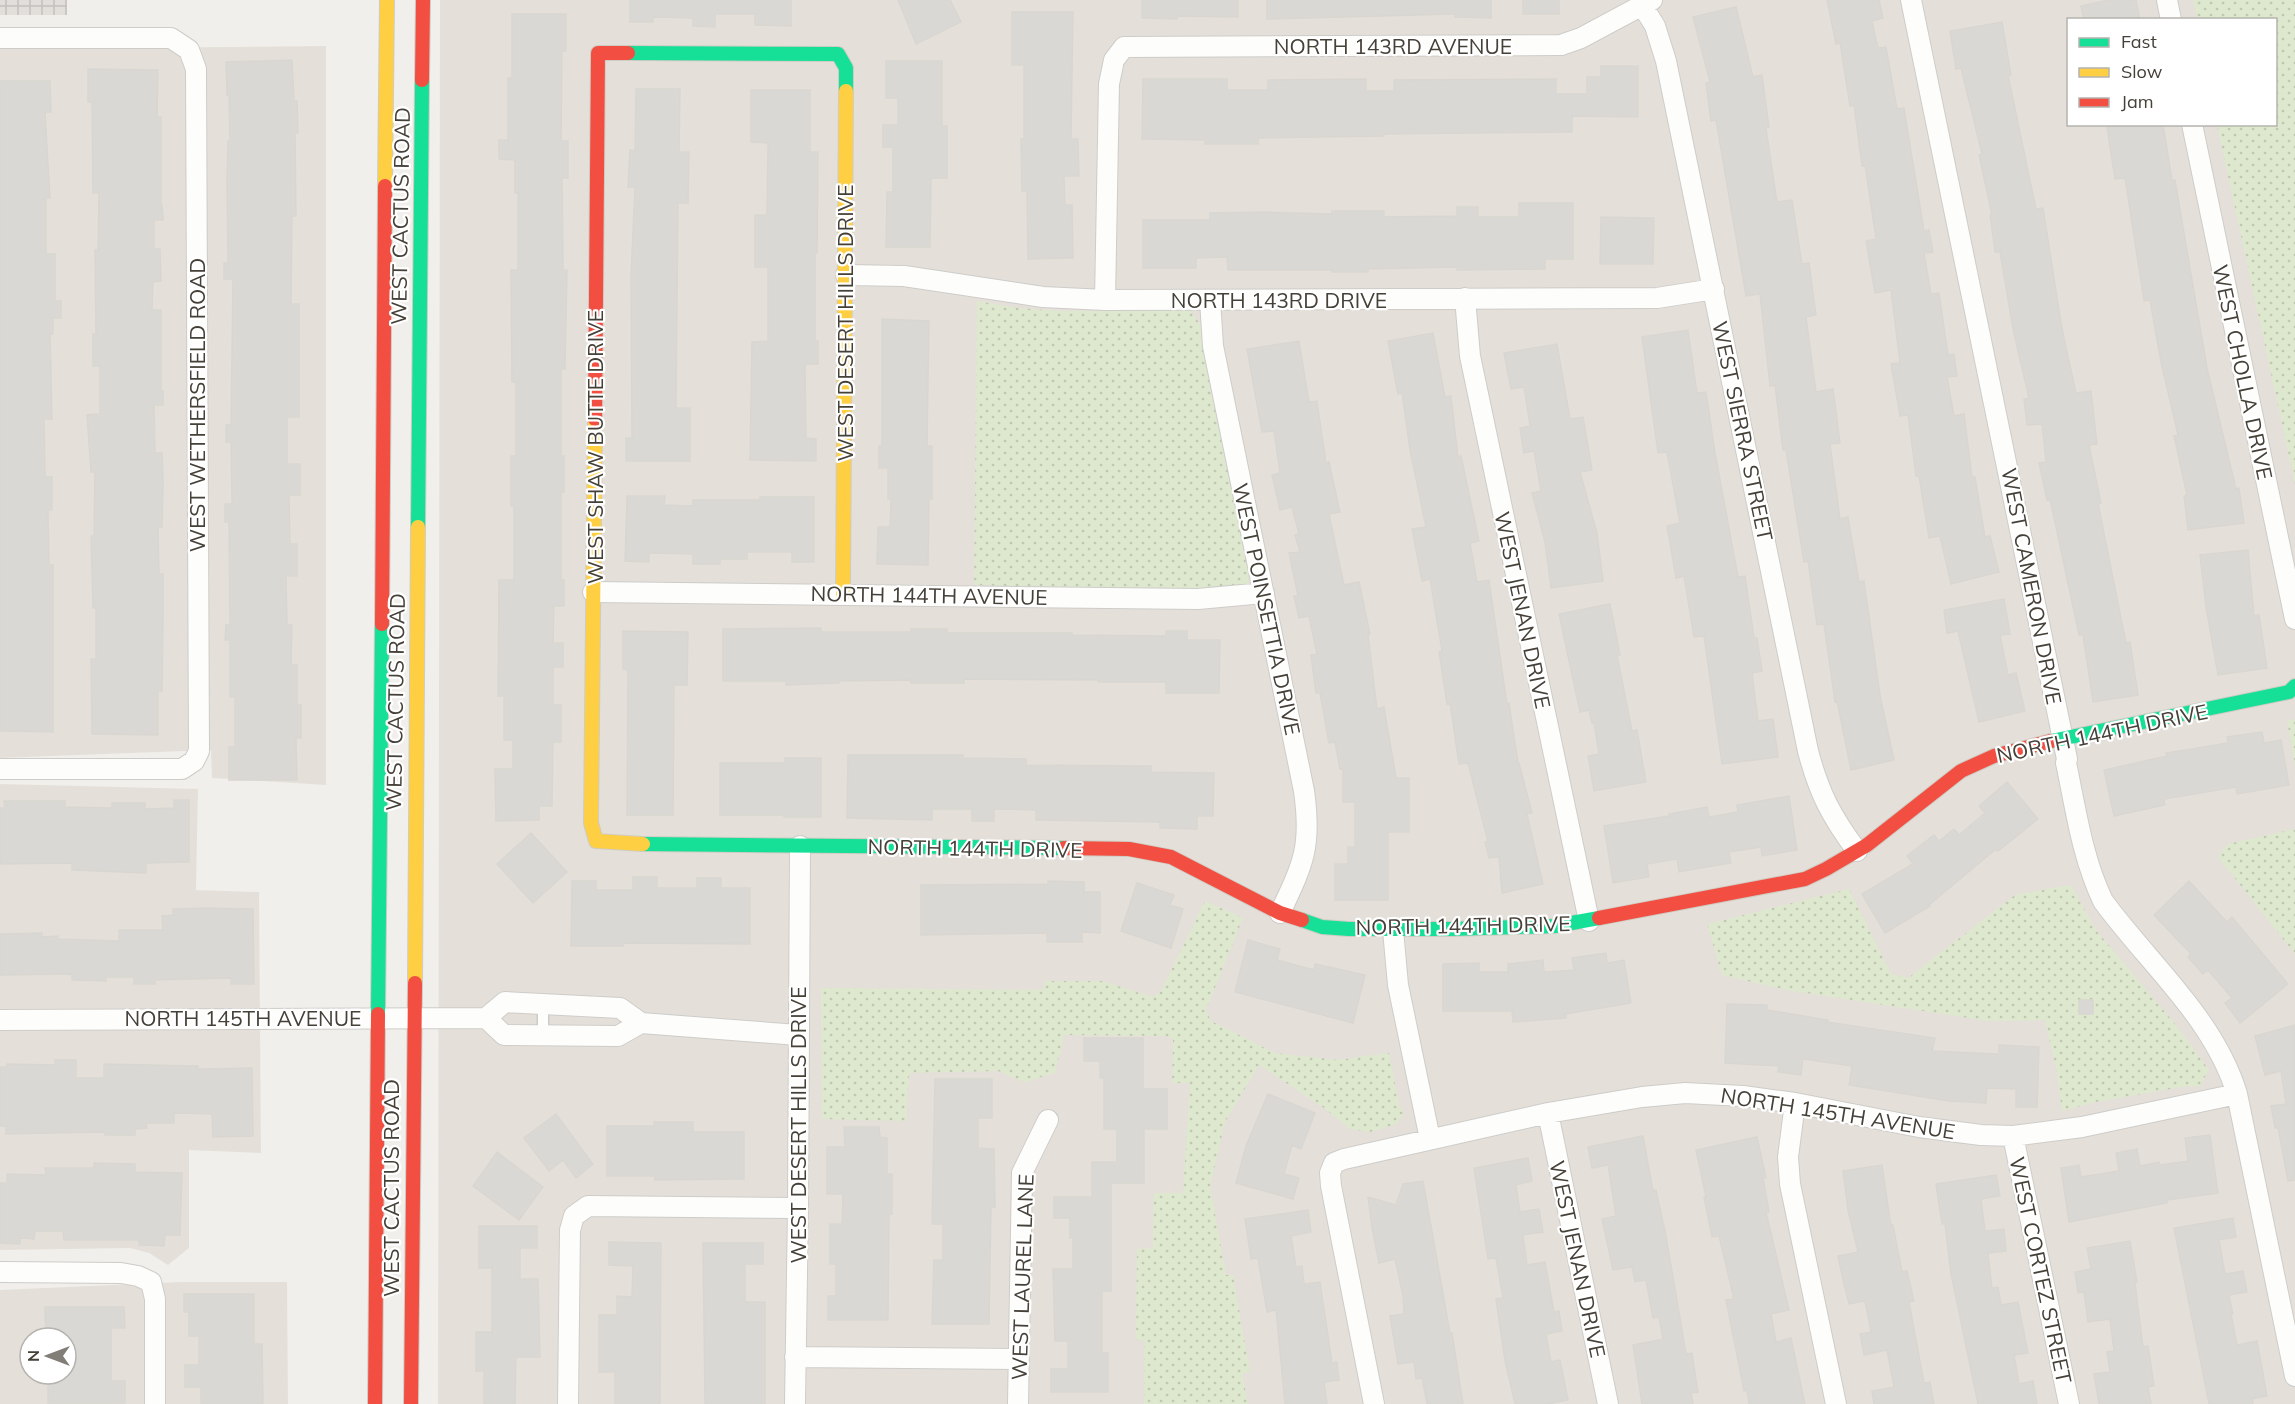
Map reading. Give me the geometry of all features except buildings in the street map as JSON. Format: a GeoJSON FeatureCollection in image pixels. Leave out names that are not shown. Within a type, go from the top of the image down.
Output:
{"type":"FeatureCollection","features":[{"type":"Feature","properties":{"kind":"street","name":"WEST CACTUS ROAD"},"geometry":{"type":"LineString","coordinates":[[375,1404],[387,0]]}},
{"type":"Feature","properties":{"kind":"street","name":"WEST CACTUS ROAD"},"geometry":{"type":"LineString","coordinates":[[411,1404],[423,0]]}},
{"type":"Feature","properties":{"kind":"street","name":"WEST CAMERON DRIVE"},"geometry":{"type":"LineString","coordinates":[[1911,0],[2084,852],[2103,901],[2203,1024],[2230,1070],[2237,1094],[2295,1376]]}},
{"type":"Feature","properties":{"kind":"street"},"geometry":{"type":"LineString","coordinates":[[2167,0],[2171,18]]}},
{"type":"Feature","properties":{"kind":"street","name":"NORTH 143RD AVENUE"},"geometry":{"type":"LineString","coordinates":[[1105,300],[1109,84],[1114,60],[1124,47],[1560,45],[1581,38],[1647,3]]}},
{"type":"Feature","properties":{"kind":"street","name":"WEST SIERRA STREET"},"geometry":{"type":"LineString","coordinates":[[1647,3],[1666,61],[1808,751],[1817,783],[1828,809],[1857,851]]}},
{"type":"Feature","properties":{"kind":"street","name":"WEST WETHERSFIELD ROAD"},"geometry":{"type":"LineString","coordinates":[[0,38],[171,38],[189,50],[196,69],[199,751],[194,761],[182,769],[0,769]]}},
{"type":"Feature","properties":{"kind":"street","name":"WEST DESERT HILLS DRIVE"},"geometry":{"type":"LineString","coordinates":[[598,53],[838,54],[846,68],[843,594]]}},
{"type":"Feature","properties":{"kind":"street","name":"WEST SHAW BUTTE DRIVE"},"geometry":{"type":"LineString","coordinates":[[596,841],[591,823],[598,53]]}},
{"type":"Feature","properties":{"kind":"street","name":"WEST CHOLLA DRIVE"},"geometry":{"type":"LineString","coordinates":[[2193,126],[2295,619]]}},
{"type":"Feature","properties":{"kind":"street","name":"NORTH 143RD DRIVE"},"geometry":{"type":"LineString","coordinates":[[846,275],[904,276],[1043,297],[1105,300],[1657,298],[1714,288]]}},
{"type":"Feature","properties":{"kind":"street","name":"WEST JENAN DRIVE"},"geometry":{"type":"LineString","coordinates":[[1465,298],[1470,356],[1588,921]]}},
{"type":"Feature","properties":{"kind":"street","name":"WEST POINSETTIA DRIVE"},"geometry":{"type":"LineString","coordinates":[[1210,300],[1213,346],[1309,822],[1307,845],[1300,870],[1280,913]]}},
{"type":"Feature","properties":{"kind":"street","name":"NORTH 144TH AVENUE"},"geometry":{"type":"LineString","coordinates":[[593,592],[1198,599],[1263,593]]}},
{"type":"Feature","properties":{"kind":"street","name":"NORTH 144TH DRIVE"},"geometry":{"type":"LineString","coordinates":[[596,841],[617,844],[1129,849],[1171,858],[1280,913],[1322,927],[1393,930],[1555,926],[1805,879],[1831,868],[1857,851],[1961,771],[1995,754],[2289,692],[2295,686]]}},
{"type":"Feature","properties":{"kind":"street","name":"WEST DESERT HILLS DRIVE"},"geometry":{"type":"LineString","coordinates":[[795,1404],[800,846]]}},
{"type":"Feature","properties":{"kind":"street"},"geometry":{"type":"LineString","coordinates":[[1393,930],[1398,986],[1430,1139]]}},
{"type":"Feature","properties":{"kind":"street"},"geometry":{"type":"LineString","coordinates":[[641,1023],[618,1036],[504,1035],[486,1018],[505,1002],[620,1008],[641,1023],[798,1035]]}},
{"type":"Feature","properties":{"kind":"street","name":"NORTH 145TH AVENUE"},"geometry":{"type":"LineString","coordinates":[[0,1020],[486,1018]]}},
{"type":"Feature","properties":{"kind":"street","name":"NORTH 145TH AVENUE"},"geometry":{"type":"LineString","coordinates":[[1374,1404],[1330,1186],[1330,1173],[1334,1163],[1548,1113],[1642,1097],[1685,1093],[1743,1096],[1795,1103],[1919,1127],[1981,1135],[2013,1136],[2082,1127],[2237,1094]]}},
{"type":"Feature","properties":{"kind":"street"},"geometry":{"type":"LineString","coordinates":[[1795,1103],[1788,1156],[1790,1184],[1836,1404]]}},
{"type":"Feature","properties":{"kind":"street","name":"WEST JENAN DRIVE"},"geometry":{"type":"LineString","coordinates":[[1548,1113],[1608,1404]]}},
{"type":"Feature","properties":{"kind":"street","name":"WEST LAUREL LANE"},"geometry":{"type":"LineString","coordinates":[[1018,1404],[1022,1173],[1048,1120]]}},
{"type":"Feature","properties":{"kind":"street","name":"WEST CORTEZ STREET"},"geometry":{"type":"LineString","coordinates":[[2013,1136],[2069,1404]]}},
{"type":"Feature","properties":{"kind":"street"},"geometry":{"type":"LineString","coordinates":[[568,1404],[570,1230],[574,1216],[588,1206],[798,1208]]}},
{"type":"Feature","properties":{"kind":"street"},"geometry":{"type":"LineString","coordinates":[[0,1272],[121,1273],[138,1276],[150,1282],[155,1299],[155,1404]]}},
{"type":"Feature","properties":{"kind":"street"},"geometry":{"type":"LineString","coordinates":[[795,1357],[1018,1359]]}},
{"type":"Feature","properties":{"kind":"lane"},"geometry":{"type":"LineString","coordinates":[[543,1004],[543,1036]]}},
{"type":"Feature","properties":{"kind":"shaded area"},"geometry":{"type":"Polygon","coordinates":[[[0,0],[67,0],[67,15],[0,15],[0,0]]]}},
{"type":"Feature","properties":{"kind":"shaded area"},"geometry":{"type":"Polygon","coordinates":[[[440,0],[2295,0],[2295,1404],[438,1404],[440,0]]]}},
{"type":"Feature","properties":{"kind":"shaded area"},"geometry":{"type":"Polygon","coordinates":[[[326,46],[326,785],[212,778],[211,750],[0,758],[0,49],[326,46]]]}},
{"type":"Feature","properties":{"kind":"shaded area"},"geometry":{"type":"Polygon","coordinates":[[[0,784],[198,789],[196,890],[259,892],[261,1153],[189,1150],[189,1248],[168,1265],[149,1253],[130,1248],[0,1250],[0,784]]]}},
{"type":"Feature","properties":{"kind":"shaded area"},"geometry":{"type":"Polygon","coordinates":[[[180,1282],[287,1282],[288,1404],[0,1404],[0,1290],[180,1282]]]}},
{"type":"Feature","properties":{"kind":"green space"},"geometry":{"type":"Polygon","coordinates":[[[2193,0],[2295,0],[2295,484],[2217,126],[2277,126],[2277,18],[2197,18],[2193,0]]]}},
{"type":"Feature","properties":{"kind":"green space"},"geometry":{"type":"Polygon","coordinates":[[[977,301],[1018,308],[1061,311],[1190,310],[1200,324],[1251,577],[1242,590],[1179,591],[974,585],[977,301]]]}},
{"type":"Feature","properties":{"kind":"green space"},"geometry":{"type":"Polygon","coordinates":[[[2295,719],[2295,766],[2287,721],[2295,719]]]}},
{"type":"Feature","properties":{"kind":"green space"},"geometry":{"type":"Polygon","coordinates":[[[2295,829],[2295,954],[2218,857],[2228,844],[2295,829]]]}},
{"type":"Feature","properties":{"kind":"green space"},"geometry":{"type":"Polygon","coordinates":[[[2071,885],[2096,930],[2175,1024],[2209,1070],[2199,1087],[2187,1086],[2096,1102],[2062,1111],[2057,1073],[2045,1020],[1988,1021],[1787,990],[1722,975],[1707,924],[1849,889],[1891,974],[1908,978],[2015,895],[2071,885]]]}},
{"type":"Feature","properties":{"kind":"green space"},"geometry":{"type":"Polygon","coordinates":[[[1205,901],[1243,918],[1206,1010],[1211,1021],[1275,1053],[1338,1060],[1389,1053],[1399,1105],[1404,1114],[1396,1124],[1370,1132],[1350,1129],[1324,1108],[1259,1065],[1225,1122],[1210,1186],[1226,1275],[1233,1275],[1250,1372],[1242,1374],[1248,1404],[1144,1404],[1144,1340],[1136,1340],[1137,1249],[1153,1248],[1154,1193],[1183,1193],[1190,1083],[1172,1083],[1173,1039],[1167,1036],[1064,1035],[1055,1073],[1024,1082],[998,1071],[909,1073],[906,1121],[822,1119],[821,988],[1043,990],[1045,981],[1102,981],[1152,997],[1161,991],[1205,901]]]}},
{"type":"Feature","properties":{"kind":"traffic: fast"},"geometry":{"type":"LineString","coordinates":[[628,53],[838,54],[846,68],[846,91]]}},
{"type":"Feature","properties":{"kind":"traffic: fast"},"geometry":{"type":"LineString","coordinates":[[418,527],[422,80]]}},
{"type":"Feature","properties":{"kind":"traffic: fast"},"geometry":{"type":"LineString","coordinates":[[378,1014],[382,624]]}},
{"type":"Feature","properties":{"kind":"traffic: fast"},"geometry":{"type":"LineString","coordinates":[[2051,741],[2289,692],[2295,686]]}},
{"type":"Feature","properties":{"kind":"traffic: fast"},"geometry":{"type":"LineString","coordinates":[[643,844],[1064,848]]}},
{"type":"Feature","properties":{"kind":"traffic: fast"},"geometry":{"type":"LineString","coordinates":[[1302,920],[1322,927],[1349,929],[1450,929],[1555,926],[1599,918]]}},
{"type":"Feature","properties":{"kind":"traffic: slow"},"geometry":{"type":"LineString","coordinates":[[385,186],[387,0]]}},
{"type":"Feature","properties":{"kind":"traffic: slow"},"geometry":{"type":"LineString","coordinates":[[843,594],[846,91]]}},
{"type":"Feature","properties":{"kind":"traffic: slow"},"geometry":{"type":"LineString","coordinates":[[595,419],[591,823],[596,841],[643,844]]}},
{"type":"Feature","properties":{"kind":"traffic: slow"},"geometry":{"type":"LineString","coordinates":[[415,983],[418,527]]}},
{"type":"Feature","properties":{"kind":"traffic: jam"},"geometry":{"type":"LineString","coordinates":[[422,80],[423,0]]}},
{"type":"Feature","properties":{"kind":"traffic: jam"},"geometry":{"type":"LineString","coordinates":[[595,419],[598,53],[628,53]]}},
{"type":"Feature","properties":{"kind":"traffic: jam"},"geometry":{"type":"LineString","coordinates":[[382,624],[385,186]]}},
{"type":"Feature","properties":{"kind":"traffic: jam"},"geometry":{"type":"LineString","coordinates":[[1599,918],[1805,879],[1867,845],[1961,771],[1994,756],[2051,741]]}},
{"type":"Feature","properties":{"kind":"traffic: jam"},"geometry":{"type":"LineString","coordinates":[[1064,848],[1129,849],[1171,857],[1280,913],[1302,920]]}},
{"type":"Feature","properties":{"kind":"traffic: jam"},"geometry":{"type":"LineString","coordinates":[[411,1404],[415,983]]}},
{"type":"Feature","properties":{"kind":"traffic: jam"},"geometry":{"type":"LineString","coordinates":[[375,1404],[378,1014]]}}]}
